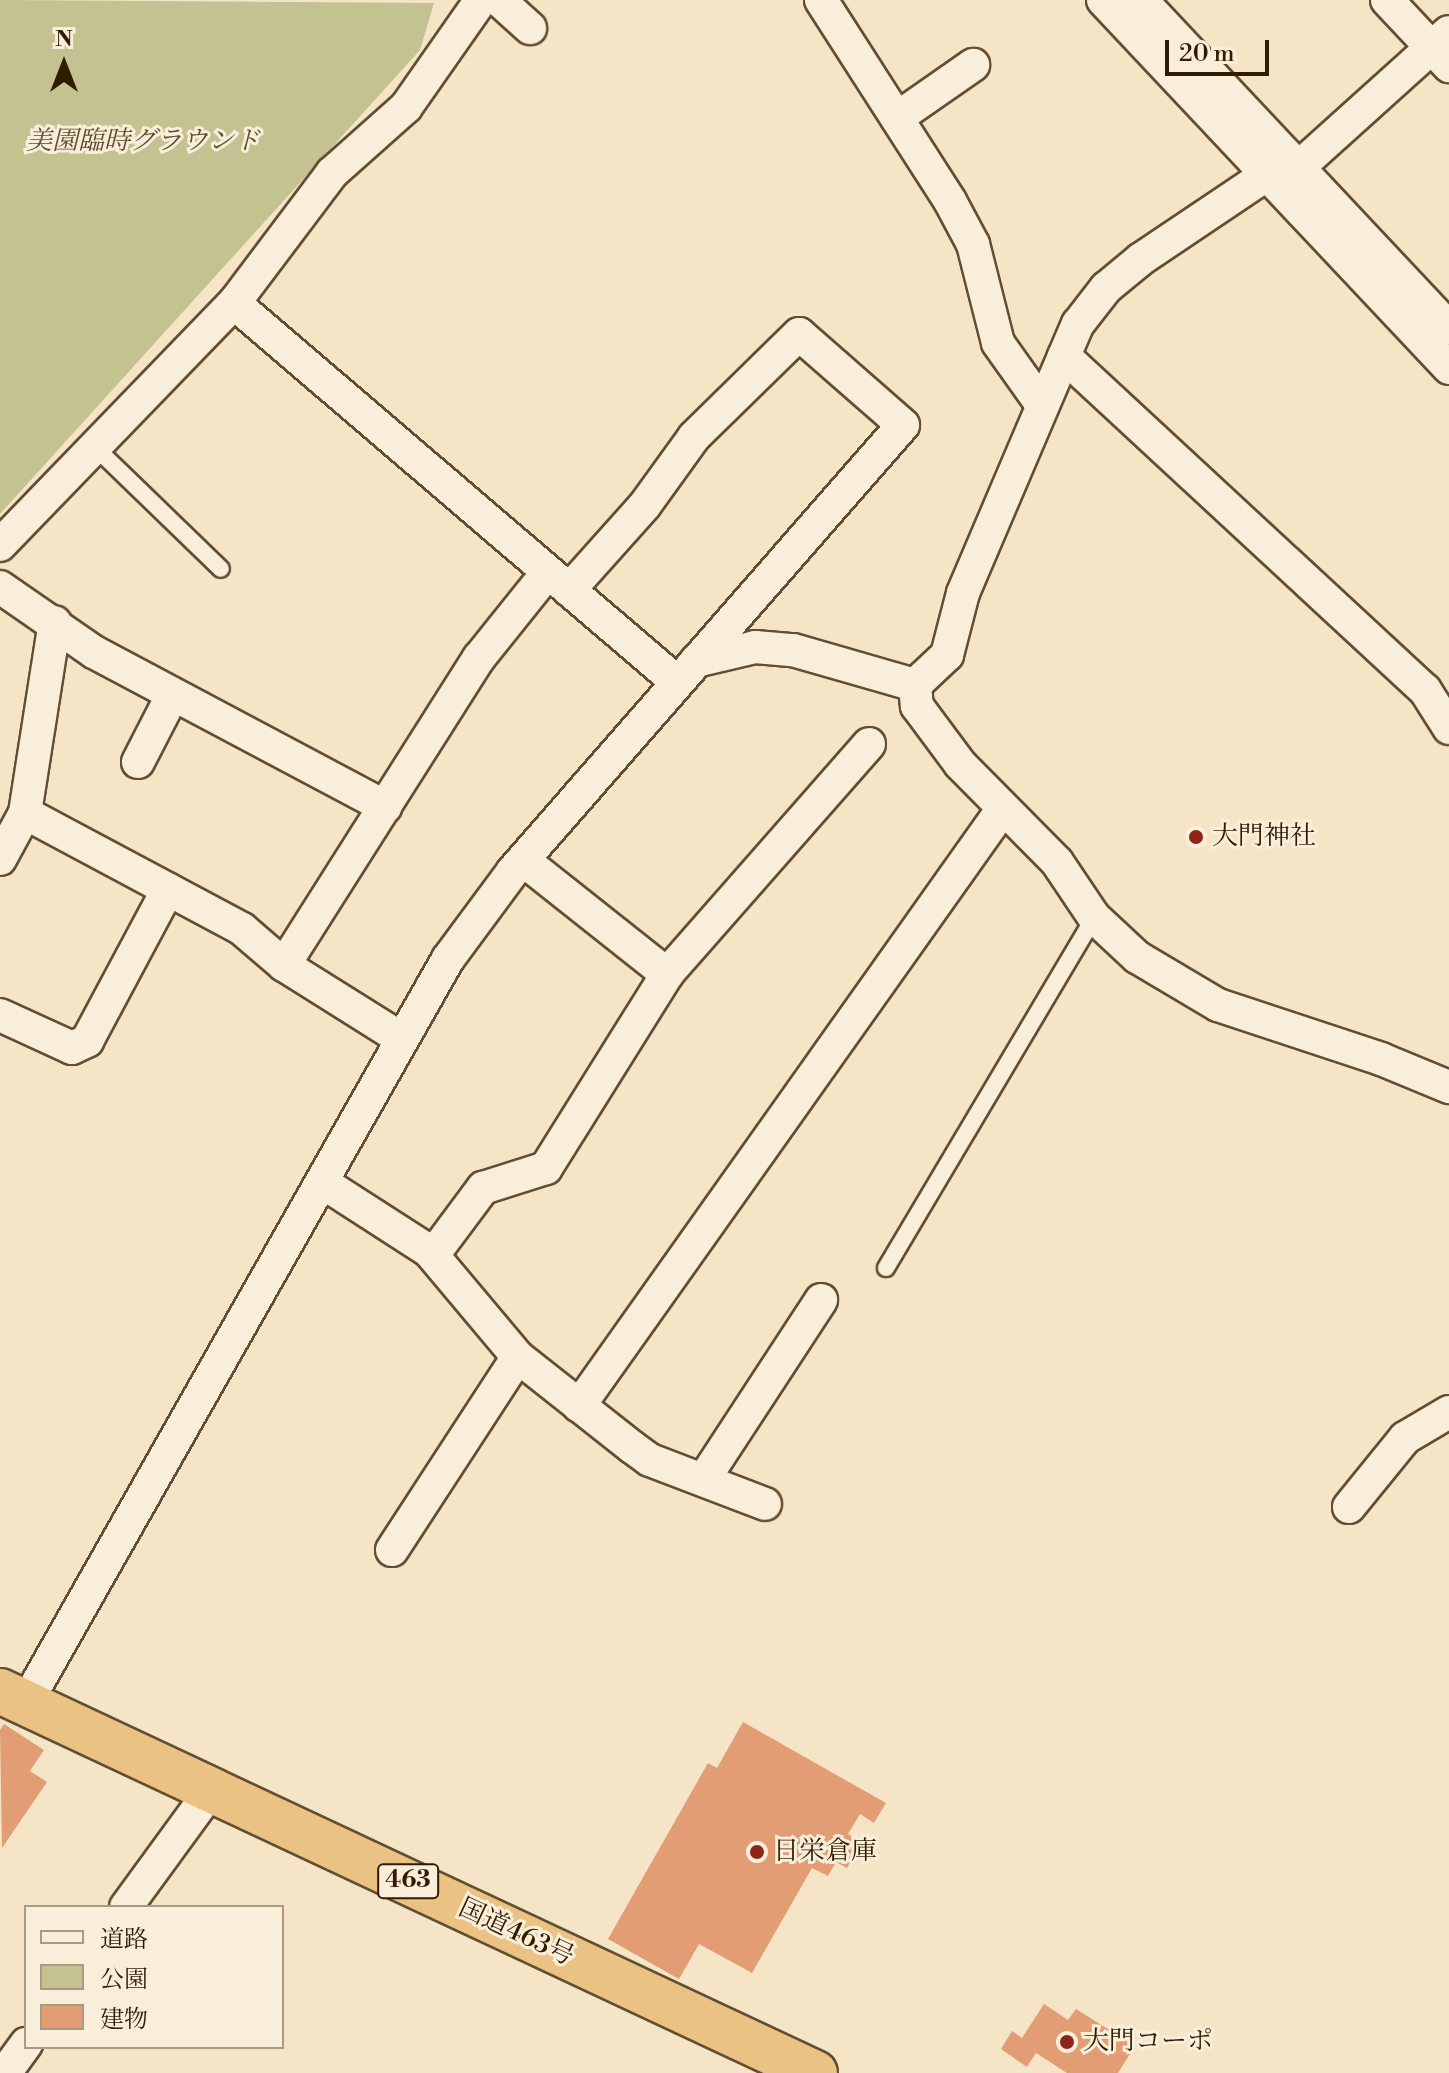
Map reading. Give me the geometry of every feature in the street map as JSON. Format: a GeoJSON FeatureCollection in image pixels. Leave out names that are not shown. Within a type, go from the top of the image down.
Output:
{"type":"FeatureCollection","features":[{"type":"Feature","properties":{"kind":"highway","name":"国道463号"},"geometry":{"type":"LineString","coordinates":[[13,1697],[815,2073]]}},
{"type":"Feature","properties":{"kind":"street"},"geometry":{"type":"LineString","coordinates":[[0,545],[234,303],[332,173],[406,107],[481,0]]}},
{"type":"Feature","properties":{"kind":"street"},"geometry":{"type":"LineString","coordinates":[[499,0],[530,28]]}},
{"type":"Feature","properties":{"kind":"street"},"geometry":{"type":"LineString","coordinates":[[821,0],[973,244],[998,343],[1042,405]]}},
{"type":"Feature","properties":{"kind":"street"},"geometry":{"type":"LineString","coordinates":[[1103,0],[1269,173],[1449,368]]}},
{"type":"Feature","properties":{"kind":"street"},"geometry":{"type":"LineString","coordinates":[[1141,0],[1449,328]]}},
{"type":"Feature","properties":{"kind":"street"},"geometry":{"type":"LineString","coordinates":[[1300,166],[1444,48],[1387,0]]}},
{"type":"Feature","properties":{"kind":"street"},"geometry":{"type":"LineString","coordinates":[[897,118],[973,65]]}},
{"type":"Feature","properties":{"kind":"street"},"geometry":{"type":"LineString","coordinates":[[915,685],[947,655],[963,593],[1078,324],[1106,288],[1269,173]]}},
{"type":"Feature","properties":{"kind":"street"},"geometry":{"type":"LineString","coordinates":[[234,303],[559,581],[687,672]]}},
{"type":"Feature","properties":{"kind":"street"},"geometry":{"type":"LineString","coordinates":[[13,1697],[322,1182],[448,959],[523,860],[903,425],[799,334],[694,437],[645,505],[559,581],[479,658],[284,965]]}},
{"type":"Feature","properties":{"kind":"street"},"geometry":{"type":"LineString","coordinates":[[1064,356],[1425,690],[1449,728]]}},
{"type":"Feature","properties":{"kind":"street"},"geometry":{"type":"LineString","coordinates":[[0,587],[55,622],[94,652],[385,807]]}},
{"type":"Feature","properties":{"kind":"street"},"geometry":{"type":"LineString","coordinates":[[0,859],[25,813],[55,622]]}},
{"type":"Feature","properties":{"kind":"street"},"geometry":{"type":"LineString","coordinates":[[687,672],[755,647],[793,650],[915,685]]}},
{"type":"Feature","properties":{"kind":"street"},"geometry":{"type":"LineString","coordinates":[[915,685],[917,706],[1002,810],[1057,862],[1094,917],[1150,967],[1218,1005],[1449,1087]]}},
{"type":"Feature","properties":{"kind":"street"},"geometry":{"type":"LineString","coordinates":[[138,762],[173,694]]}},
{"type":"Feature","properties":{"kind":"street"},"geometry":{"type":"LineString","coordinates":[[433,1255],[483,1188],[546,1168],[667,974],[869,744]]}},
{"type":"Feature","properties":{"kind":"street"},"geometry":{"type":"LineString","coordinates":[[579,1406],[1002,810]]}},
{"type":"Feature","properties":{"kind":"street"},"geometry":{"type":"LineString","coordinates":[[25,813],[242,929],[284,965],[402,1039]]}},
{"type":"Feature","properties":{"kind":"street"},"geometry":{"type":"LineString","coordinates":[[523,860],[667,974]]}},
{"type":"Feature","properties":{"kind":"street"},"geometry":{"type":"LineString","coordinates":[[0,1015],[72,1048],[87,1041],[168,889]]}},
{"type":"Feature","properties":{"kind":"street"},"geometry":{"type":"LineString","coordinates":[[322,1182],[433,1255],[518,1357],[650,1460],[765,1504]]}},
{"type":"Feature","properties":{"kind":"street"},"geometry":{"type":"LineString","coordinates":[[704,1479],[821,1300]]}},
{"type":"Feature","properties":{"kind":"street"},"geometry":{"type":"LineString","coordinates":[[392,1550],[518,1357]]}},
{"type":"Feature","properties":{"kind":"street"},"geometry":{"type":"LineString","coordinates":[[1349,1507],[1405,1438],[1449,1412]]}},
{"type":"Feature","properties":{"kind":"street"},"geometry":{"type":"LineString","coordinates":[[127,1905],[212,1789]]}},
{"type":"Feature","properties":{"kind":"street"},"geometry":{"type":"LineString","coordinates":[[5,2073],[24,2047]]}},
{"type":"Feature","properties":{"kind":"lane"},"geometry":{"type":"LineString","coordinates":[[95,447],[221,569]]}},
{"type":"Feature","properties":{"kind":"lane"},"geometry":{"type":"LineString","coordinates":[[886,1268],[1094,917]]}},
{"type":"Feature","properties":{"kind":"green space","name":"美園臨時グラウンド"},"geometry":{"type":"Polygon","coordinates":[[[0,0],[434,3],[420,50],[0,514],[0,0]]]}},
{"type":"Feature","properties":{"kind":"building","name":"日栄倉庫"},"geometry":{"type":"Polygon","coordinates":[[[743,1722],[886,1803],[874,1823],[860,1814],[848,1834],[861,1841],[847,1868],[836,1862],[828,1876],[812,1868],[752,1973],[699,1944],[679,1979],[608,1939],[708,1763],[717,1768],[743,1722]]]}},
{"type":"Feature","properties":{"kind":"building"},"geometry":{"type":"Polygon","coordinates":[[[4,1724],[44,1750],[30,1771],[47,1782],[2,1848],[0,1730],[4,1724]]]}},
{"type":"Feature","properties":{"kind":"building","name":"大門コーポ"},"geometry":{"type":"Polygon","coordinates":[[[1044,2004],[1068,2020],[1076,2009],[1135,2046],[1118,2073],[1067,2073],[1036,2053],[1027,2067],[1001,2049],[1012,2031],[1022,2038],[1044,2004]]]}},
{"type":"Feature","properties":{"kind":"place","name":"大門神社"},"geometry":{"type":"Point","coordinates":[1196,837]}},
{"type":"Feature","properties":{"kind":"place","name":"日栄倉庫"},"geometry":{"type":"Point","coordinates":[757,1852]}},
{"type":"Feature","properties":{"kind":"place","name":"大門コーポ"},"geometry":{"type":"Point","coordinates":[1067,2042]}}]}
